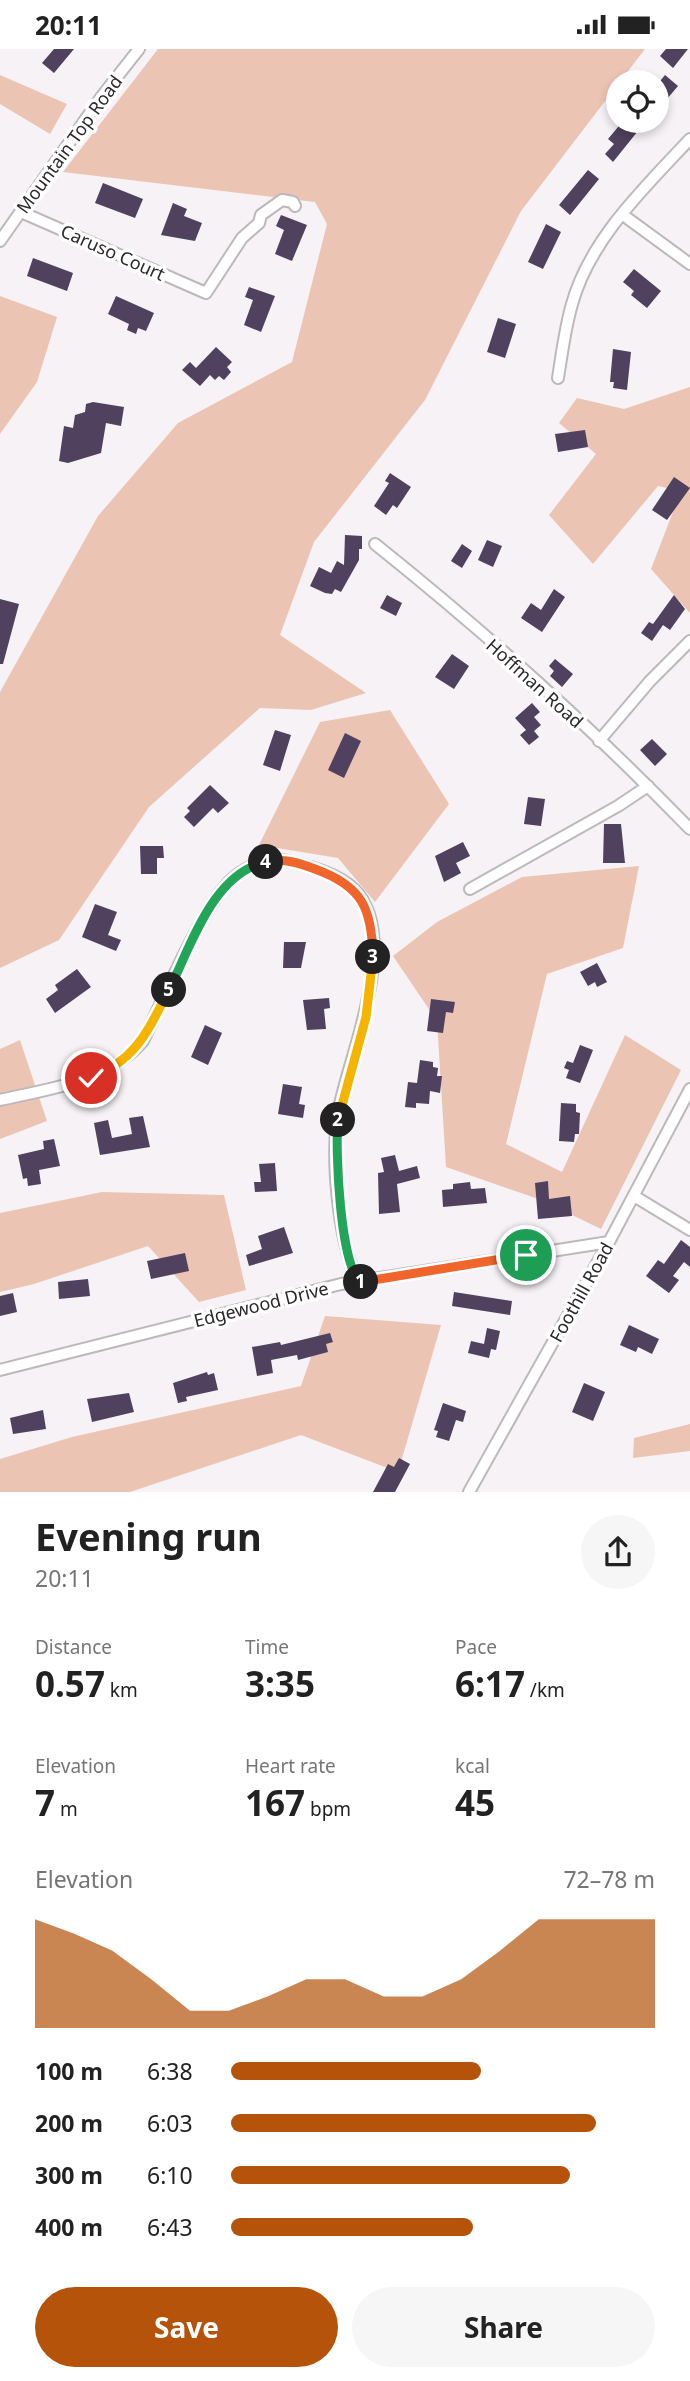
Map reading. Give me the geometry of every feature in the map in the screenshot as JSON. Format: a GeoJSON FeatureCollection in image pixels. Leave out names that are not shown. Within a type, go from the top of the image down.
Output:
{"type":"FeatureCollection","features":[{"type":"Feature","properties":{"kind":"street","name":"Mountain Top Road"},"geometry":{"type":"LineString","coordinates":[[0,241],[102,96],[139,49]]}},
{"type":"Feature","properties":{"kind":"street"},"geometry":{"type":"LineString","coordinates":[[558,378],[572,303],[600,245],[690,139]]}},
{"type":"Feature","properties":{"kind":"street","name":"Caruso Court"},"geometry":{"type":"LineString","coordinates":[[20,212],[206,293],[242,237],[259,223],[261,215],[282,200],[293,202],[295,206]]}},
{"type":"Feature","properties":{"kind":"street"},"geometry":{"type":"LineString","coordinates":[[623,215],[690,264]]}},
{"type":"Feature","properties":{"kind":"street","name":"Hoffman Road"},"geometry":{"type":"LineString","coordinates":[[375,544],[429,587],[648,786],[690,829]]}},
{"type":"Feature","properties":{"kind":"street"},"geometry":{"type":"LineString","coordinates":[[599,741],[650,681],[690,641]]}},
{"type":"Feature","properties":{"kind":"street"},"geometry":{"type":"LineString","coordinates":[[470,889],[618,806],[648,786]]}},
{"type":"Feature","properties":{"kind":"street"},"geometry":{"type":"LineString","coordinates":[[0,1100],[91,1078],[114,1067],[131,1054],[143,1041],[218,896],[242,872],[255,864],[276,860],[290,861],[340,878],[362,899],[372,937],[366,1017],[339,1108],[335,1144],[341,1219],[358,1282]]}},
{"type":"Feature","properties":{"kind":"street","name":"Foothill Road"},"geometry":{"type":"LineString","coordinates":[[469,1492],[609,1242],[690,1089]]}},
{"type":"Feature","properties":{"kind":"street"},"geometry":{"type":"LineString","coordinates":[[634,1196],[690,1230]]}},
{"type":"Feature","properties":{"kind":"street","name":"Edgewood Drive"},"geometry":{"type":"LineString","coordinates":[[0,1370],[358,1282],[609,1242]]}},
{"type":"Feature","properties":{"kind":"shaded area"},"geometry":{"type":"Polygon","coordinates":[[[158,49],[645,49],[629,70],[606,70],[606,100],[521,211],[425,400],[314,542],[280,635],[366,693],[311,710],[260,708],[149,807],[59,940],[0,968],[0,692],[98,516],[178,423],[292,362],[327,224],[315,202],[63,172],[158,49]]]}},
{"type":"Feature","properties":{"kind":"shaded area"},"geometry":{"type":"Polygon","coordinates":[[[0,75],[67,104],[50,134],[0,104],[0,75]]]}},
{"type":"Feature","properties":{"kind":"shaded area"},"geometry":{"type":"Polygon","coordinates":[[[0,296],[57,317],[37,382],[0,434],[0,296]]]}},
{"type":"Feature","properties":{"kind":"shaded area"},"geometry":{"type":"Polygon","coordinates":[[[690,387],[690,613],[651,569],[681,491],[658,486],[593,564],[549,515],[596,454],[559,423],[577,398],[624,409],[690,387]]]}},
{"type":"Feature","properties":{"kind":"shaded area"},"geometry":{"type":"Polygon","coordinates":[[[390,710],[449,804],[375,902],[338,858],[259,845],[320,722],[390,710]]]}},
{"type":"Feature","properties":{"kind":"shaded area"},"geometry":{"type":"Polygon","coordinates":[[[639,866],[623,948],[547,974],[506,1144],[562,1172],[625,1035],[681,1070],[601,1229],[541,1200],[446,1167],[437,1021],[393,956],[437,922],[522,877],[639,866]]]}},
{"type":"Feature","properties":{"kind":"shaded area"},"geometry":{"type":"Polygon","coordinates":[[[20,1040],[47,1121],[0,1139],[0,1049],[20,1040]]]}},
{"type":"Feature","properties":{"kind":"shaded area"},"geometry":{"type":"Polygon","coordinates":[[[102,1192],[224,1195],[246,1290],[199,1302],[148,1246],[34,1284],[0,1292],[0,1213],[102,1192]]]}},
{"type":"Feature","properties":{"kind":"shaded area"},"geometry":{"type":"Polygon","coordinates":[[[325,1316],[441,1325],[398,1472],[301,1435],[130,1492],[0,1492],[0,1459],[72,1437],[301,1386],[325,1316]]]}},
{"type":"Feature","properties":{"kind":"shaded area"},"geometry":{"type":"Polygon","coordinates":[[[690,1424],[690,1451],[633,1458],[634,1438],[690,1424]]]}},
{"type":"Feature","properties":{"kind":"building"},"geometry":{"type":"Polygon","coordinates":[[[54,49],[74,49],[54,73],[42,63],[54,49]]]}},
{"type":"Feature","properties":{"kind":"building"},"geometry":{"type":"Polygon","coordinates":[[[666,49],[688,49],[673,68],[660,56],[666,49]]]}},
{"type":"Feature","properties":{"kind":"building"},"geometry":{"type":"Polygon","coordinates":[[[669,78],[678,86],[669,97],[669,78]]]}},
{"type":"Feature","properties":{"kind":"building"},"geometry":{"type":"Polygon","coordinates":[[[613,133],[636,133],[613,162],[605,154],[614,144],[608,139],[613,133]]]}},
{"type":"Feature","properties":{"kind":"building"},"geometry":{"type":"Polygon","coordinates":[[[588,170],[599,179],[570,215],[559,205],[588,170]]]}},
{"type":"Feature","properties":{"kind":"building"},"geometry":{"type":"Polygon","coordinates":[[[103,183],[143,199],[135,218],[95,203],[103,183]]]}},
{"type":"Feature","properties":{"kind":"building"},"geometry":{"type":"Polygon","coordinates":[[[173,203],[187,209],[184,216],[202,223],[195,241],[161,235],[173,203]]]}},
{"type":"Feature","properties":{"kind":"building"},"geometry":{"type":"Polygon","coordinates":[[[281,215],[307,225],[292,261],[275,254],[284,230],[276,226],[281,215]]]}},
{"type":"Feature","properties":{"kind":"building"},"geometry":{"type":"Polygon","coordinates":[[[546,224],[561,232],[543,269],[528,262],[546,224]]]}},
{"type":"Feature","properties":{"kind":"building"},"geometry":{"type":"Polygon","coordinates":[[[33,258],[73,273],[67,291],[27,276],[33,258]]]}},
{"type":"Feature","properties":{"kind":"building"},"geometry":{"type":"Polygon","coordinates":[[[634,269],[661,291],[647,308],[631,295],[634,291],[623,282],[634,269]]]}},
{"type":"Feature","properties":{"kind":"building"},"geometry":{"type":"Polygon","coordinates":[[[249,287],[275,296],[261,332],[244,325],[253,300],[245,297],[249,287]]]}},
{"type":"Feature","properties":{"kind":"building"},"geometry":{"type":"Polygon","coordinates":[[[116,296],[154,313],[146,331],[138,328],[136,334],[127,330],[129,324],[108,314],[116,296]]]}},
{"type":"Feature","properties":{"kind":"building"},"geometry":{"type":"Polygon","coordinates":[[[498,318],[516,324],[505,358],[487,352],[498,318]]]}},
{"type":"Feature","properties":{"kind":"building"},"geometry":{"type":"Polygon","coordinates":[[[216,347],[232,362],[227,367],[231,372],[224,380],[219,376],[215,380],[210,375],[200,386],[182,370],[190,362],[196,368],[216,347]]]}},
{"type":"Feature","properties":{"kind":"building"},"geometry":{"type":"Polygon","coordinates":[[[613,349],[631,352],[627,390],[613,388],[614,382],[610,382],[613,349]]]}},
{"type":"Feature","properties":{"kind":"building"},"geometry":{"type":"Polygon","coordinates":[[[93,402],[124,407],[121,426],[106,423],[101,453],[68,463],[59,461],[64,426],[73,428],[75,415],[85,412],[86,404],[93,402]]]}},
{"type":"Feature","properties":{"kind":"building"},"geometry":{"type":"Polygon","coordinates":[[[585,430],[588,447],[558,452],[555,434],[585,430]]]}},
{"type":"Feature","properties":{"kind":"building"},"geometry":{"type":"Polygon","coordinates":[[[390,473],[411,487],[397,508],[393,505],[386,515],[374,506],[389,483],[385,481],[390,473]]]}},
{"type":"Feature","properties":{"kind":"building"},"geometry":{"type":"Polygon","coordinates":[[[674,477],[690,488],[667,520],[652,510],[674,477]]]}},
{"type":"Feature","properties":{"kind":"building"},"geometry":{"type":"Polygon","coordinates":[[[345,535],[362,536],[362,549],[359,549],[359,560],[341,592],[335,589],[332,594],[325,593],[310,586],[319,567],[331,573],[337,561],[344,565],[345,535]]]}},
{"type":"Feature","properties":{"kind":"building"},"geometry":{"type":"Polygon","coordinates":[[[487,540],[502,546],[493,567],[478,560],[487,540]]]}},
{"type":"Feature","properties":{"kind":"building"},"geometry":{"type":"Polygon","coordinates":[[[462,544],[472,551],[462,568],[451,561],[462,544]]]}},
{"type":"Feature","properties":{"kind":"building"},"geometry":{"type":"Polygon","coordinates":[[[554,589],[565,597],[542,632],[521,618],[531,603],[541,610],[554,589]]]}},
{"type":"Feature","properties":{"kind":"building"},"geometry":{"type":"Polygon","coordinates":[[[387,595],[402,603],[396,616],[380,608],[387,595]]]}},
{"type":"Feature","properties":{"kind":"building"},"geometry":{"type":"Polygon","coordinates":[[[674,595],[685,609],[670,630],[663,625],[652,641],[641,633],[649,622],[653,624],[674,595]]]}},
{"type":"Feature","properties":{"kind":"building"},"geometry":{"type":"Polygon","coordinates":[[[0,599],[19,604],[3,664],[0,664],[0,599]]]}},
{"type":"Feature","properties":{"kind":"building"},"geometry":{"type":"Polygon","coordinates":[[[452,654],[469,666],[454,689],[435,677],[452,654]]]}},
{"type":"Feature","properties":{"kind":"building"},"geometry":{"type":"Polygon","coordinates":[[[555,659],[573,674],[562,687],[550,676],[554,671],[549,666],[555,659]]]}},
{"type":"Feature","properties":{"kind":"building"},"geometry":{"type":"Polygon","coordinates":[[[532,703],[540,712],[534,717],[541,725],[534,731],[539,737],[529,745],[520,735],[526,730],[515,718],[532,703]]]}},
{"type":"Feature","properties":{"kind":"building"},"geometry":{"type":"Polygon","coordinates":[[[275,730],[291,735],[280,771],[263,765],[275,730]]]}},
{"type":"Feature","properties":{"kind":"building"},"geometry":{"type":"Polygon","coordinates":[[[345,733],[361,741],[344,778],[328,770],[345,733]]]}},
{"type":"Feature","properties":{"kind":"building"},"geometry":{"type":"Polygon","coordinates":[[[652,739],[667,754],[655,766],[640,750],[652,739]]]}},
{"type":"Feature","properties":{"kind":"building"},"geometry":{"type":"Polygon","coordinates":[[[210,785],[229,803],[218,813],[213,808],[194,827],[184,817],[190,811],[187,808],[210,785]]]}},
{"type":"Feature","properties":{"kind":"building"},"geometry":{"type":"Polygon","coordinates":[[[528,797],[545,799],[541,826],[524,824],[528,797]]]}},
{"type":"Feature","properties":{"kind":"building"},"geometry":{"type":"Polygon","coordinates":[[[604,824],[621,824],[625,863],[603,863],[604,824]]]}},
{"type":"Feature","properties":{"kind":"building"},"geometry":{"type":"Polygon","coordinates":[[[463,842],[470,856],[456,863],[461,873],[444,882],[435,856],[463,842]]]}},
{"type":"Feature","properties":{"kind":"building"},"geometry":{"type":"Polygon","coordinates":[[[140,846],[163,846],[164,858],[157,858],[157,874],[141,874],[140,846]]]}},
{"type":"Feature","properties":{"kind":"building"},"geometry":{"type":"Polygon","coordinates":[[[95,904],[117,912],[108,935],[121,940],[116,951],[82,937],[95,904]]]}},
{"type":"Feature","properties":{"kind":"building"},"geometry":{"type":"Polygon","coordinates":[[[284,942],[306,942],[301,968],[283,968],[284,942]]]}},
{"type":"Feature","properties":{"kind":"building"},"geometry":{"type":"Polygon","coordinates":[[[597,963],[607,982],[597,987],[595,982],[588,986],[580,972],[597,963]]]}},
{"type":"Feature","properties":{"kind":"building"},"geometry":{"type":"Polygon","coordinates":[[[77,969],[91,987],[55,1013],[46,999],[58,990],[55,985],[77,969]]]}},
{"type":"Feature","properties":{"kind":"building"},"geometry":{"type":"Polygon","coordinates":[[[329,998],[330,1008],[324,1009],[326,1029],[307,1030],[303,1000],[329,998]]]}},
{"type":"Feature","properties":{"kind":"building"},"geometry":{"type":"Polygon","coordinates":[[[431,999],[455,1002],[453,1013],[446,1012],[443,1033],[427,1031],[431,999]]]}},
{"type":"Feature","properties":{"kind":"building"},"geometry":{"type":"Polygon","coordinates":[[[205,1025],[222,1033],[208,1065],[191,1057],[205,1025]]]}},
{"type":"Feature","properties":{"kind":"building"},"geometry":{"type":"Polygon","coordinates":[[[580,1045],[593,1050],[580,1083],[566,1078],[569,1070],[564,1068],[567,1061],[573,1063],[580,1045]]]}},
{"type":"Feature","properties":{"kind":"building"},"geometry":{"type":"Polygon","coordinates":[[[420,1060],[433,1062],[433,1067],[438,1068],[437,1076],[442,1076],[440,1093],[430,1091],[429,1104],[416,1103],[416,1108],[405,1107],[408,1082],[417,1083],[420,1060]]]}},
{"type":"Feature","properties":{"kind":"building"},"geometry":{"type":"Polygon","coordinates":[[[283,1084],[302,1087],[299,1104],[305,1105],[303,1118],[278,1114],[283,1084]]]}},
{"type":"Feature","properties":{"kind":"building"},"geometry":{"type":"Polygon","coordinates":[[[561,1103],[576,1104],[576,1112],[580,1113],[579,1134],[575,1134],[574,1142],[559,1141],[561,1103]]]}},
{"type":"Feature","properties":{"kind":"building"},"geometry":{"type":"Polygon","coordinates":[[[143,1116],[150,1147],[100,1155],[94,1123],[108,1120],[112,1138],[132,1134],[129,1118],[143,1116]]]}},
{"type":"Feature","properties":{"kind":"building"},"geometry":{"type":"Polygon","coordinates":[[[54,1139],[60,1166],[39,1170],[41,1184],[28,1186],[27,1178],[23,1179],[18,1155],[44,1149],[43,1141],[54,1139]]]}},
{"type":"Feature","properties":{"kind":"building"},"geometry":{"type":"Polygon","coordinates":[[[395,1155],[399,1171],[417,1166],[420,1178],[397,1184],[400,1212],[379,1214],[378,1173],[384,1172],[381,1158],[395,1155]]]}},
{"type":"Feature","properties":{"kind":"building"},"geometry":{"type":"Polygon","coordinates":[[[275,1163],[277,1191],[255,1192],[254,1182],[261,1182],[259,1164],[275,1163]]]}},
{"type":"Feature","properties":{"kind":"building"},"geometry":{"type":"Polygon","coordinates":[[[548,1181],[549,1199],[570,1196],[572,1216],[538,1219],[535,1183],[548,1181]]]}},
{"type":"Feature","properties":{"kind":"building"},"geometry":{"type":"Polygon","coordinates":[[[470,1182],[471,1189],[485,1188],[487,1203],[443,1207],[442,1190],[453,1189],[453,1184],[470,1182]]]}},
{"type":"Feature","properties":{"kind":"building"},"geometry":{"type":"Polygon","coordinates":[[[284,1227],[293,1253],[249,1266],[246,1255],[262,1249],[258,1236],[284,1227]]]}},
{"type":"Feature","properties":{"kind":"building"},"geometry":{"type":"Polygon","coordinates":[[[681,1240],[690,1247],[690,1267],[684,1262],[673,1276],[679,1280],[669,1293],[646,1276],[658,1260],[664,1264],[681,1240]]]}},
{"type":"Feature","properties":{"kind":"building"},"geometry":{"type":"Polygon","coordinates":[[[185,1253],[189,1271],[151,1279],[147,1261],[185,1253]]]}},
{"type":"Feature","properties":{"kind":"building"},"geometry":{"type":"Polygon","coordinates":[[[88,1279],[90,1296],[59,1299],[58,1282],[88,1279]]]}},
{"type":"Feature","properties":{"kind":"building"},"geometry":{"type":"Polygon","coordinates":[[[454,1292],[512,1301],[510,1315],[452,1306],[454,1292]]]}},
{"type":"Feature","properties":{"kind":"building"},"geometry":{"type":"Polygon","coordinates":[[[13,1293],[17,1312],[0,1316],[0,1296],[13,1293]]]}},
{"type":"Feature","properties":{"kind":"building"},"geometry":{"type":"Polygon","coordinates":[[[629,1325],[659,1339],[652,1354],[638,1347],[636,1352],[620,1345],[629,1325]]]}},
{"type":"Feature","properties":{"kind":"building"},"geometry":{"type":"Polygon","coordinates":[[[487,1328],[500,1331],[496,1350],[491,1349],[489,1358],[468,1353],[471,1341],[484,1344],[487,1328]]]}},
{"type":"Feature","properties":{"kind":"building"},"geometry":{"type":"Polygon","coordinates":[[[330,1333],[333,1342],[326,1344],[328,1352],[298,1360],[297,1355],[271,1360],[273,1373],[257,1376],[252,1347],[280,1342],[281,1345],[330,1333]]]}},
{"type":"Feature","properties":{"kind":"building"},"geometry":{"type":"Polygon","coordinates":[[[207,1372],[208,1375],[214,1373],[218,1390],[186,1397],[187,1401],[178,1403],[173,1383],[207,1372]]]}},
{"type":"Feature","properties":{"kind":"building"},"geometry":{"type":"Polygon","coordinates":[[[584,1383],[605,1392],[593,1421],[572,1412],[584,1383]]]}},
{"type":"Feature","properties":{"kind":"building"},"geometry":{"type":"Polygon","coordinates":[[[129,1393],[134,1412],[92,1422],[87,1399],[129,1393]]]}},
{"type":"Feature","properties":{"kind":"building"},"geometry":{"type":"Polygon","coordinates":[[[443,1403],[466,1411],[463,1422],[456,1420],[449,1441],[436,1437],[438,1431],[434,1430],[443,1403]]]}},
{"type":"Feature","properties":{"kind":"building"},"geometry":{"type":"Polygon","coordinates":[[[43,1410],[46,1429],[13,1434],[10,1418],[43,1410]]]}},
{"type":"Feature","properties":{"kind":"building"},"geometry":{"type":"Polygon","coordinates":[[[399,1458],[410,1464],[395,1492],[373,1492],[388,1464],[394,1467],[399,1458]]]}},
{"type":"Feature","properties":{"kind":"route"},"geometry":{"type":"LineString","coordinates":[[91,1078],[120,1064],[143,1041],[207,915],[230,880],[255,864],[276,860],[290,861],[340,878],[362,899],[372,937],[373,958],[366,1017],[339,1108],[335,1144],[341,1219],[358,1282],[526,1255]]}}]}
